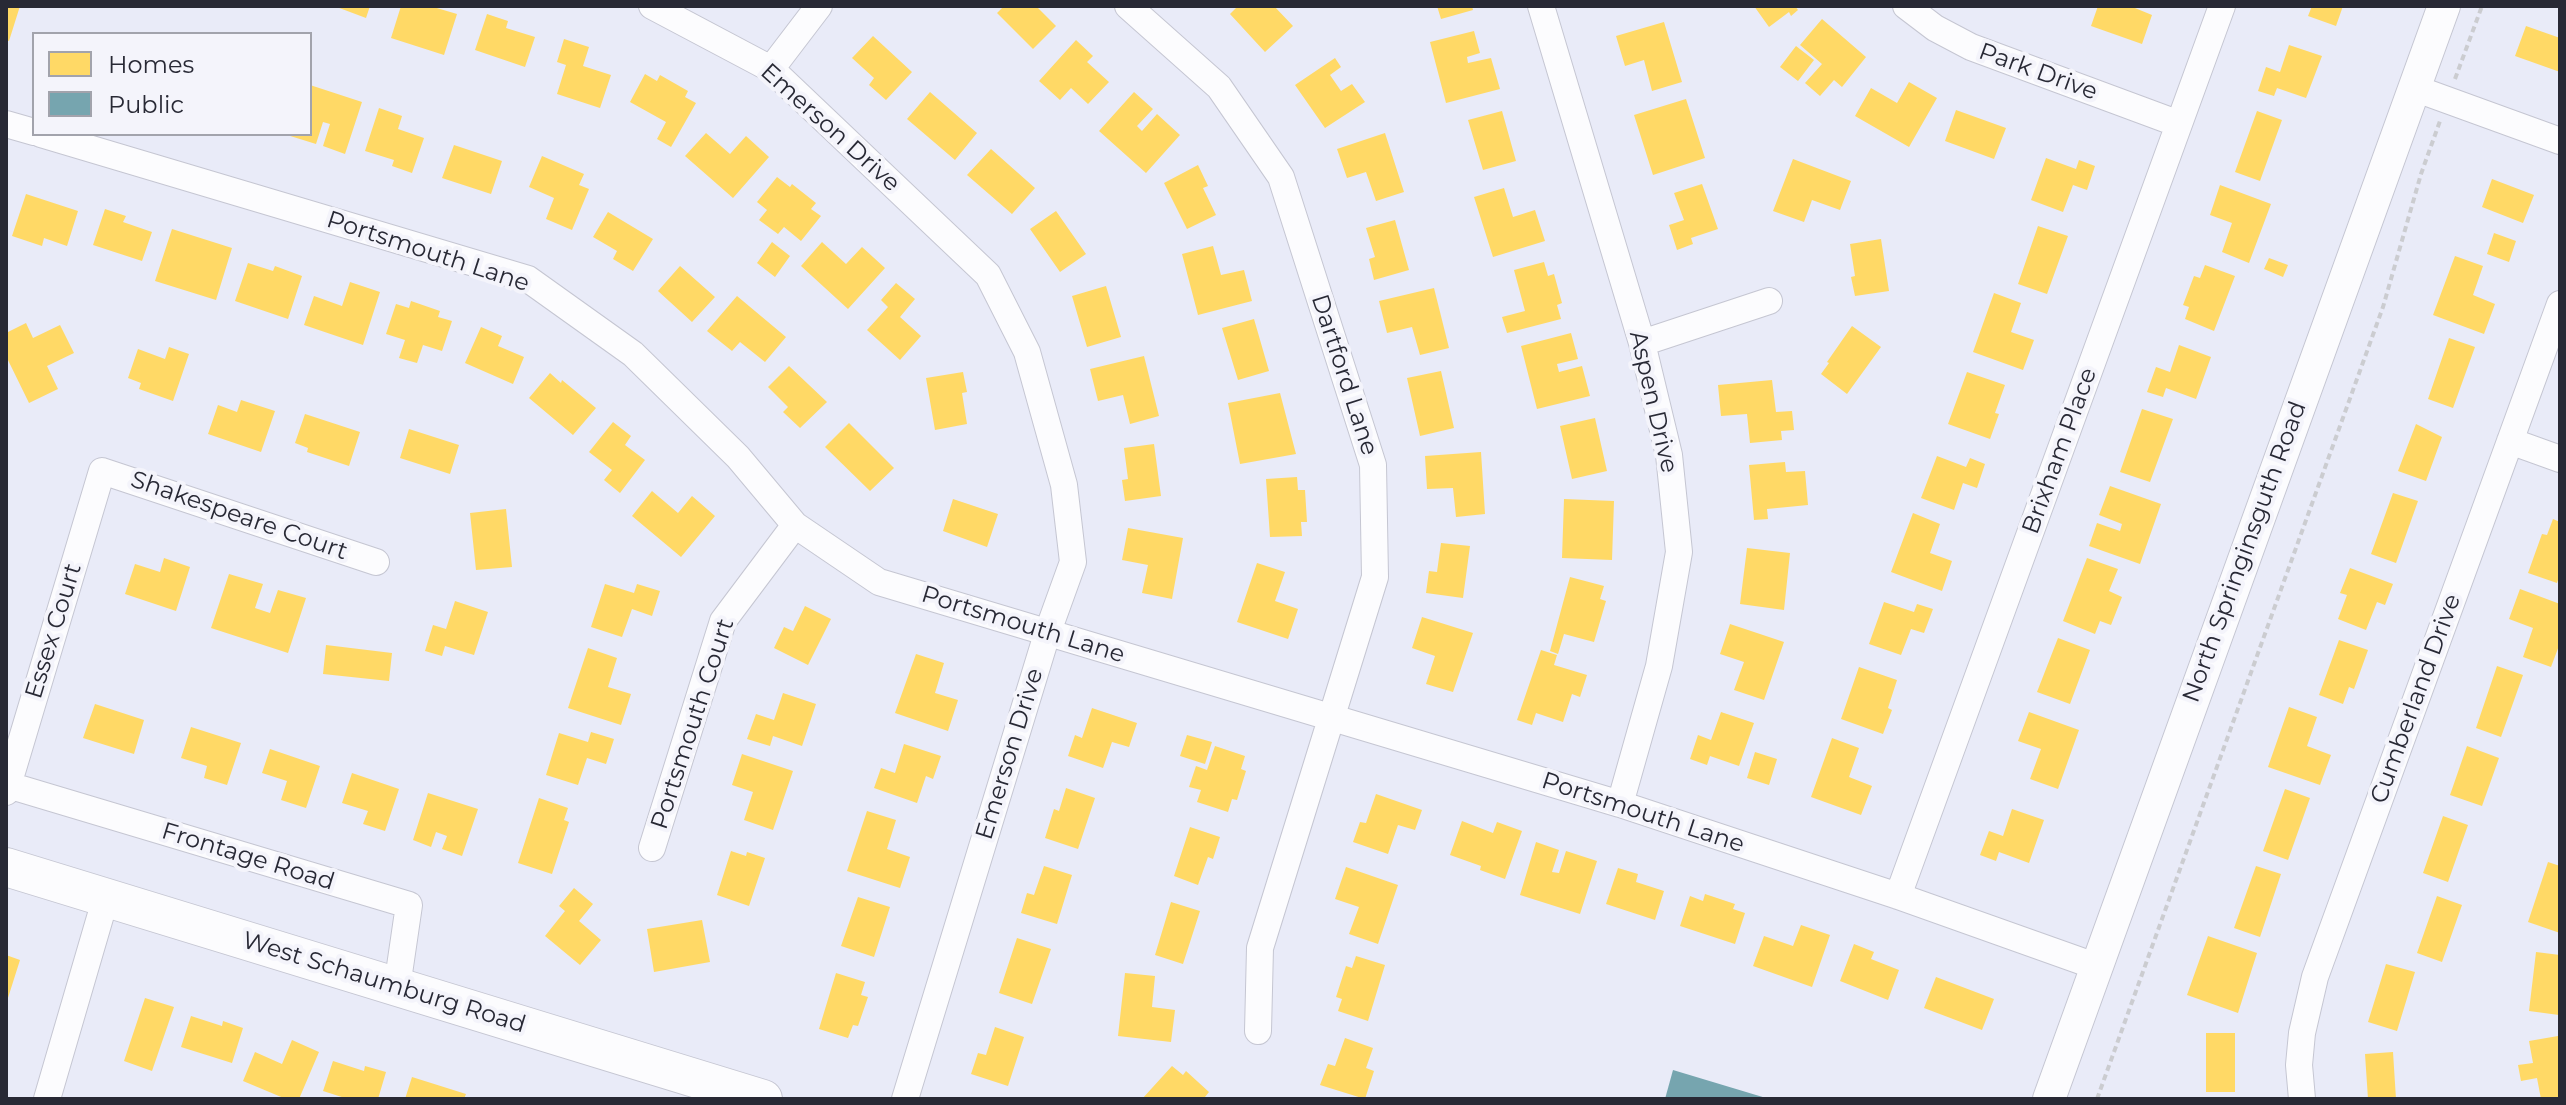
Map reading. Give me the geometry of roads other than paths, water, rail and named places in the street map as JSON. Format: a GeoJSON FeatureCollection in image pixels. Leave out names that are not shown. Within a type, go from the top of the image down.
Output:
{"type":"FeatureCollection","features":[{"type":"Feature","properties":{"kind":"main road","name":"West Schaumburg Road"},"geometry":{"type":"LineString","coordinates":[[6,867],[748,1097]]}},
{"type":"Feature","properties":{"kind":"street","name":"Emerson Drive"},"geometry":{"type":"LineString","coordinates":[[652,6],[771,69],[988,275],[1027,352],[1064,485],[1073,562],[1047,634],[905,1099]]}},
{"type":"Feature","properties":{"kind":"street"},"geometry":{"type":"LineString","coordinates":[[771,69],[819,6]]}},
{"type":"Feature","properties":{"kind":"street","name":"Aspen Drive"},"geometry":{"type":"LineString","coordinates":[[1541,6],[1642,343],[1669,455],[1679,552],[1659,666],[1620,804]]}},
{"type":"Feature","properties":{"kind":"street","name":"Park Drive"},"geometry":{"type":"LineString","coordinates":[[1906,6],[1935,28],[1971,47],[2179,124]]}},
{"type":"Feature","properties":{"kind":"street","name":"Brixham Place"},"geometry":{"type":"LineString","coordinates":[[1898,896],[2222,6]]}},
{"type":"Feature","properties":{"kind":"street","name":"North Springinsguth Road"},"geometry":{"type":"LineString","coordinates":[[2049,1099],[2444,6]]}},
{"type":"Feature","properties":{"kind":"street","name":"Dartford Lane"},"geometry":{"type":"LineString","coordinates":[[1140,10],[1219,87],[1281,177],[1373,465],[1375,577],[1260,948],[1258,1031]]}},
{"type":"Feature","properties":{"kind":"street"},"geometry":{"type":"LineString","coordinates":[[2414,88],[2560,141]]}},
{"type":"Feature","properties":{"kind":"street"},"geometry":{"type":"LineString","coordinates":[[6,124],[32,131]]}},
{"type":"Feature","properties":{"kind":"street","name":"Portsmouth Lane"},"geometry":{"type":"LineString","coordinates":[[48,136],[528,279],[633,354],[738,457],[795,525],[879,582],[1620,804],[1898,896],[2095,966]]}},
{"type":"Feature","properties":{"kind":"street"},"geometry":{"type":"LineString","coordinates":[[1642,343],[1769,301]]}},
{"type":"Feature","properties":{"kind":"street","name":"Cumberland Drive"},"geometry":{"type":"LineString","coordinates":[[2302,1099],[2299,1065],[2302,1033],[2315,977],[2560,304]]}},
{"type":"Feature","properties":{"kind":"street"},"geometry":{"type":"LineString","coordinates":[[2510,441],[2560,459]]}},
{"type":"Feature","properties":{"kind":"street","name":"Shakespeare Court"},"geometry":{"type":"LineString","coordinates":[[102,471],[376,562]]}},
{"type":"Feature","properties":{"kind":"street","name":"Essex Court"},"geometry":{"type":"LineString","coordinates":[[7,788],[102,471]]}},
{"type":"Feature","properties":{"kind":"street","name":"Portsmouth Court"},"geometry":{"type":"LineString","coordinates":[[652,848],[723,621],[795,525]]}},
{"type":"Feature","properties":{"kind":"street","name":"Frontage Road"},"geometry":{"type":"LineString","coordinates":[[7,788],[409,905],[397,987]]}},
{"type":"Feature","properties":{"kind":"street"},"geometry":{"type":"LineString","coordinates":[[47,1099],[106,897]]}}]}
